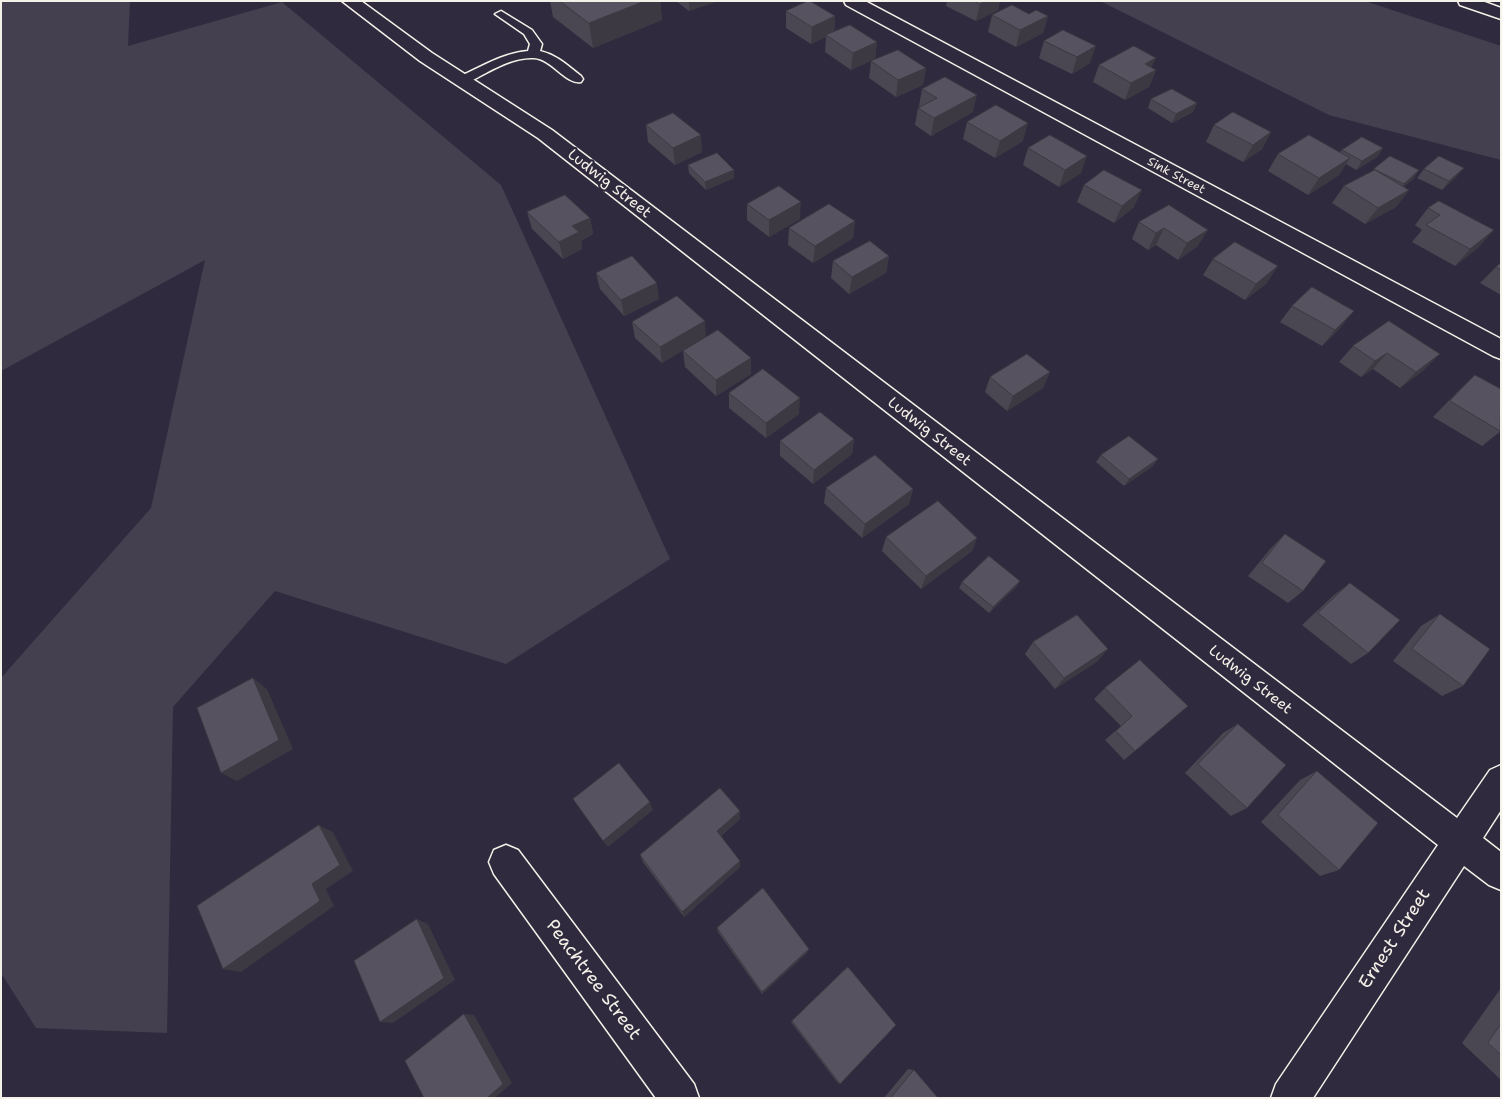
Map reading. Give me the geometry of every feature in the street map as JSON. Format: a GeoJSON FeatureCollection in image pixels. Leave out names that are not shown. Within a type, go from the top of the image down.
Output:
{"type":"FeatureCollection","features":[{"type":"Feature","properties":{"kind":"street","name":"Ludwig Street"},"geometry":{"type":"LineString","coordinates":[[350,1],[426,57],[545,134],[1501,873]]}},
{"type":"Feature","properties":{"kind":"street","name":"Sink Street"},"geometry":{"type":"LineString","coordinates":[[852,1],[1501,350]]}},
{"type":"Feature","properties":{"kind":"street"},"geometry":{"type":"LineString","coordinates":[[1466,1],[1501,14]]}},
{"type":"Feature","properties":{"kind":"street","name":"Ernest Street"},"geometry":{"type":"LineString","coordinates":[[1290,1098],[1501,781]]}},
{"type":"Feature","properties":{"kind":"street","name":"Peachtree Street"},"geometry":{"type":"LineString","coordinates":[[506,862],[680,1098]]}},
{"type":"Feature","properties":{"kind":"lane"},"geometry":{"type":"LineString","coordinates":[[501,14],[528,32],[536,44],[533,53]]}},
{"type":"Feature","properties":{"kind":"lane"},"geometry":{"type":"LineString","coordinates":[[463,80],[521,54],[533,53],[546,57],[577,79]]}},
{"type":"Feature","properties":{"kind":"shaded area"},"geometry":{"type":"Polygon","coordinates":[[[1,1],[130,1],[128,46],[282,2],[501,185],[670,559],[506,664],[275,591],[173,707],[167,1033],[36,1028],[1,973],[1,678],[151,508],[205,260],[1,371],[1,1]]]}},
{"type":"Feature","properties":{"kind":"shaded area"},"geometry":{"type":"Polygon","coordinates":[[[1100,1],[1365,1],[1501,46],[1501,160],[1329,115],[1100,1]]]}},
{"type":"Feature","properties":{"kind":"building"},"geometry":{"type":"Polygon","coordinates":[[[560,1],[645,1],[589,23],[560,1]]]}},
{"type":"Feature","properties":{"kind":"building"},"geometry":{"type":"Polygon","coordinates":[[[808,1],[835,16],[812,27],[786,11],[808,1]]]}},
{"type":"Feature","properties":{"kind":"building"},"geometry":{"type":"Polygon","coordinates":[[[974,1],[986,1],[980,4],[974,1]]]}},
{"type":"Feature","properties":{"kind":"building"},"geometry":{"type":"Polygon","coordinates":[[[1012,5],[1029,14],[1036,10],[1048,16],[1020,30],[992,15],[1012,5]]]}},
{"type":"Feature","properties":{"kind":"building"},"geometry":{"type":"Polygon","coordinates":[[[850,25],[877,42],[853,53],[826,35],[850,25]]]}},
{"type":"Feature","properties":{"kind":"building"},"geometry":{"type":"Polygon","coordinates":[[[1063,30],[1096,46],[1077,57],[1044,41],[1063,30]]]}},
{"type":"Feature","properties":{"kind":"building"},"geometry":{"type":"Polygon","coordinates":[[[1134,46],[1156,58],[1145,64],[1156,70],[1131,83],[1099,65],[1134,46]]]}},
{"type":"Feature","properties":{"kind":"building"},"geometry":{"type":"Polygon","coordinates":[[[898,50],[926,68],[898,80],[871,61],[898,50]]]}},
{"type":"Feature","properties":{"kind":"building"},"geometry":{"type":"Polygon","coordinates":[[[945,77],[977,95],[934,118],[918,108],[937,98],[922,89],[945,77]]]}},
{"type":"Feature","properties":{"kind":"building"},"geometry":{"type":"Polygon","coordinates":[[[1172,89],[1197,103],[1176,114],[1151,99],[1172,89]]]}},
{"type":"Feature","properties":{"kind":"building"},"geometry":{"type":"Polygon","coordinates":[[[996,105],[1028,123],[1000,141],[967,122],[996,105]]]}},
{"type":"Feature","properties":{"kind":"building"},"geometry":{"type":"Polygon","coordinates":[[[1233,112],[1271,132],[1253,145],[1214,125],[1233,112]]]}},
{"type":"Feature","properties":{"kind":"building"},"geometry":{"type":"Polygon","coordinates":[[[673,113],[701,135],[673,148],[646,125],[673,113]]]}},
{"type":"Feature","properties":{"kind":"building"},"geometry":{"type":"Polygon","coordinates":[[[1050,135],[1087,156],[1065,170],[1028,148],[1050,135]]]}},
{"type":"Feature","properties":{"kind":"building"},"geometry":{"type":"Polygon","coordinates":[[[1309,135],[1350,158],[1319,178],[1278,154],[1309,135]]]}},
{"type":"Feature","properties":{"kind":"building"},"geometry":{"type":"Polygon","coordinates":[[[1362,137],[1383,148],[1362,161],[1342,150],[1362,137]]]}},
{"type":"Feature","properties":{"kind":"building"},"geometry":{"type":"Polygon","coordinates":[[[717,153],[734,170],[705,182],[688,165],[717,153]]]}},
{"type":"Feature","properties":{"kind":"building"},"geometry":{"type":"Polygon","coordinates":[[[1390,156],[1419,170],[1404,184],[1374,169],[1390,156]]]}},
{"type":"Feature","properties":{"kind":"building"},"geometry":{"type":"Polygon","coordinates":[[[1439,156],[1464,168],[1449,181],[1424,169],[1439,156]]]}},
{"type":"Feature","properties":{"kind":"building"},"geometry":{"type":"Polygon","coordinates":[[[1104,170],[1142,190],[1122,206],[1084,185],[1104,170]]]}},
{"type":"Feature","properties":{"kind":"building"},"geometry":{"type":"Polygon","coordinates":[[[1375,170],[1409,190],[1378,208],[1344,186],[1375,170]]]}},
{"type":"Feature","properties":{"kind":"building"},"geometry":{"type":"Polygon","coordinates":[[[779,186],[801,202],[769,220],[747,204],[779,186]]]}},
{"type":"Feature","properties":{"kind":"building"},"geometry":{"type":"Polygon","coordinates":[[[565,195],[590,218],[572,226],[579,232],[559,242],[527,212],[565,195]]]}},
{"type":"Feature","properties":{"kind":"building"},"geometry":{"type":"Polygon","coordinates":[[[1439,201],[1494,230],[1470,249],[1426,225],[1440,215],[1428,208],[1439,201]]]}},
{"type":"Feature","properties":{"kind":"building"},"geometry":{"type":"Polygon","coordinates":[[[829,204],[855,221],[815,246],[789,228],[829,204]]]}},
{"type":"Feature","properties":{"kind":"building"},"geometry":{"type":"Polygon","coordinates":[[[1169,205],[1208,230],[1187,243],[1164,228],[1156,233],[1139,222],[1169,205]]]}},
{"type":"Feature","properties":{"kind":"building"},"geometry":{"type":"Polygon","coordinates":[[[870,241],[889,256],[852,277],[833,261],[870,241]]]}},
{"type":"Feature","properties":{"kind":"building"},"geometry":{"type":"Polygon","coordinates":[[[1235,242],[1278,266],[1256,284],[1213,259],[1235,242]]]}},
{"type":"Feature","properties":{"kind":"building"},"geometry":{"type":"Polygon","coordinates":[[[632,256],[657,283],[621,300],[596,273],[632,256]]]}},
{"type":"Feature","properties":{"kind":"building"},"geometry":{"type":"Polygon","coordinates":[[[1501,263],[1501,270],[1496,267],[1501,263]]]}},
{"type":"Feature","properties":{"kind":"building"},"geometry":{"type":"Polygon","coordinates":[[[1312,287],[1354,311],[1335,330],[1292,306],[1312,287]]]}},
{"type":"Feature","properties":{"kind":"building"},"geometry":{"type":"Polygon","coordinates":[[[677,296],[705,321],[660,347],[632,322],[677,296]]]}},
{"type":"Feature","properties":{"kind":"building"},"geometry":{"type":"Polygon","coordinates":[[[1389,321],[1440,354],[1416,372],[1387,353],[1375,361],[1353,346],[1389,321]]]}},
{"type":"Feature","properties":{"kind":"building"},"geometry":{"type":"Polygon","coordinates":[[[718,330],[751,358],[716,380],[683,351],[718,330]]]}},
{"type":"Feature","properties":{"kind":"building"},"geometry":{"type":"Polygon","coordinates":[[[1027,354],[1050,372],[1013,396],[990,377],[1027,354]]]}},
{"type":"Feature","properties":{"kind":"building"},"geometry":{"type":"Polygon","coordinates":[[[763,369],[800,398],[766,423],[729,393],[763,369]]]}},
{"type":"Feature","properties":{"kind":"building"},"geometry":{"type":"Polygon","coordinates":[[[1475,375],[1501,389],[1500,431],[1450,401],[1475,375]]]}},
{"type":"Feature","properties":{"kind":"building"},"geometry":{"type":"Polygon","coordinates":[[[820,412],[854,439],[814,470],[780,441],[820,412]]]}},
{"type":"Feature","properties":{"kind":"building"},"geometry":{"type":"Polygon","coordinates":[[[1129,436],[1158,459],[1129,479],[1101,455],[1129,436]]]}},
{"type":"Feature","properties":{"kind":"building"},"geometry":{"type":"Polygon","coordinates":[[[875,455],[913,489],[865,524],[826,488],[875,455]]]}},
{"type":"Feature","properties":{"kind":"building"},"geometry":{"type":"Polygon","coordinates":[[[938,501],[977,538],[926,576],[886,537],[938,501]]]}},
{"type":"Feature","properties":{"kind":"building"},"geometry":{"type":"Polygon","coordinates":[[[1285,534],[1326,561],[1303,591],[1262,563],[1285,534]]]}},
{"type":"Feature","properties":{"kind":"building"},"geometry":{"type":"Polygon","coordinates":[[[989,556],[1020,581],[993,607],[962,582],[989,556]]]}},
{"type":"Feature","properties":{"kind":"building"},"geometry":{"type":"Polygon","coordinates":[[[1350,583],[1400,620],[1368,653],[1318,613],[1350,583]]]}},
{"type":"Feature","properties":{"kind":"building"},"geometry":{"type":"Polygon","coordinates":[[[1440,614],[1490,649],[1463,686],[1412,649],[1440,614]]]}},
{"type":"Feature","properties":{"kind":"building"},"geometry":{"type":"Polygon","coordinates":[[[1077,615],[1108,649],[1064,678],[1033,642],[1077,615]]]}},
{"type":"Feature","properties":{"kind":"building"},"geometry":{"type":"Polygon","coordinates":[[[1140,660],[1188,706],[1135,751],[1116,731],[1132,716],[1105,688],[1140,660]]]}},
{"type":"Feature","properties":{"kind":"building"},"geometry":{"type":"Polygon","coordinates":[[[253,678],[279,740],[221,773],[197,708],[253,678]]]}},
{"type":"Feature","properties":{"kind":"building"},"geometry":{"type":"Polygon","coordinates":[[[1238,724],[1286,765],[1247,808],[1198,764],[1238,724]]]}},
{"type":"Feature","properties":{"kind":"building"},"geometry":{"type":"Polygon","coordinates":[[[619,763],[650,802],[603,841],[573,799],[619,763]]]}},
{"type":"Feature","properties":{"kind":"building"},"geometry":{"type":"Polygon","coordinates":[[[1317,771],[1378,823],[1339,870],[1278,815],[1317,771]]]}},
{"type":"Feature","properties":{"kind":"building"},"geometry":{"type":"Polygon","coordinates":[[[720,788],[740,811],[717,831],[740,861],[682,912],[640,855],[720,788]]]}},
{"type":"Feature","properties":{"kind":"building"},"geometry":{"type":"Polygon","coordinates":[[[319,825],[340,865],[312,884],[320,901],[223,969],[197,906],[319,825]]]}},
{"type":"Feature","properties":{"kind":"building"},"geometry":{"type":"Polygon","coordinates":[[[763,888],[809,949],[762,992],[717,928],[763,888]]]}},
{"type":"Feature","properties":{"kind":"building"},"geometry":{"type":"Polygon","coordinates":[[[417,919],[444,978],[380,1022],[354,961],[417,919]]]}},
{"type":"Feature","properties":{"kind":"building"},"geometry":{"type":"Polygon","coordinates":[[[848,967],[896,1025],[840,1084],[792,1021],[848,967]]]}},
{"type":"Feature","properties":{"kind":"building"},"geometry":{"type":"Polygon","coordinates":[[[464,1014],[503,1084],[487,1098],[424,1098],[405,1061],[464,1014]]]}},
{"type":"Feature","properties":{"kind":"building"},"geometry":{"type":"Polygon","coordinates":[[[1501,1024],[1501,1055],[1488,1043],[1501,1024]]]}},
{"type":"Feature","properties":{"kind":"building"},"geometry":{"type":"Polygon","coordinates":[[[914,1070],[938,1098],[891,1098],[914,1070]]]}}]}
